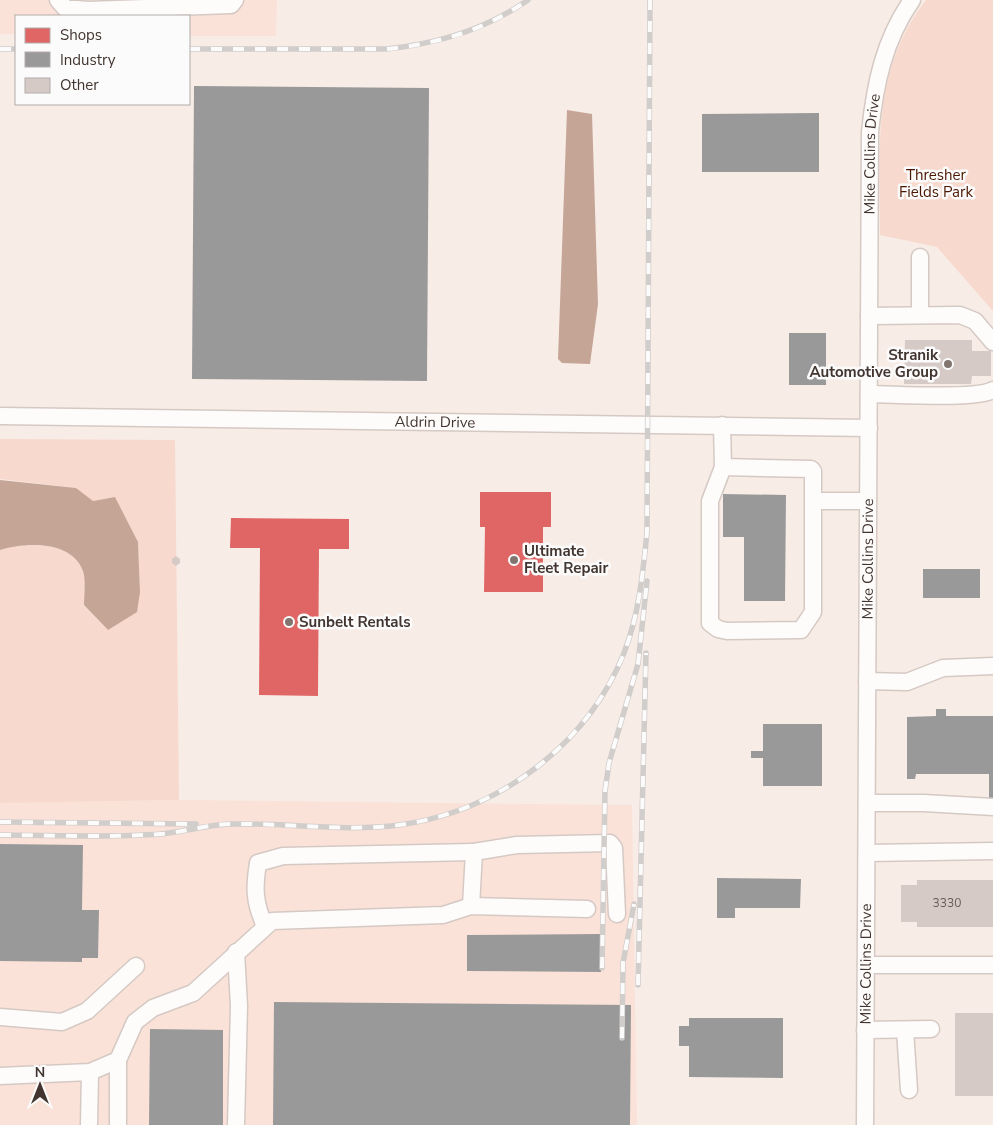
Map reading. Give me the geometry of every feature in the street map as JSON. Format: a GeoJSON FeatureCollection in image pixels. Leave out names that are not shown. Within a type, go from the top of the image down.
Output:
{"type":"FeatureCollection","features":[{"type":"Feature","properties":{"kind":"street"},"geometry":{"type":"LineString","coordinates":[[58,0],[65,8],[88,10],[231,5],[234,0]]}},
{"type":"Feature","properties":{"kind":"street","name":"Mike Collins Drive"},"geometry":{"type":"LineString","coordinates":[[865,1125],[870,132],[874,88],[886,48],[902,15],[912,0]]}},
{"type":"Feature","properties":{"kind":"street"},"geometry":{"type":"LineString","coordinates":[[920,257],[920,315]]}},
{"type":"Feature","properties":{"kind":"street"},"geometry":{"type":"LineString","coordinates":[[869,316],[960,315],[976,321],[993,342]]}},
{"type":"Feature","properties":{"kind":"street"},"geometry":{"type":"LineString","coordinates":[[869,394],[965,395],[986,394],[993,390]]}},
{"type":"Feature","properties":{"kind":"street","name":"Aldrin Drive"},"geometry":{"type":"LineString","coordinates":[[0,416],[869,428]]}},
{"type":"Feature","properties":{"kind":"street"},"geometry":{"type":"LineString","coordinates":[[722,425],[723,467],[710,501],[710,623],[718,629],[727,632],[801,630],[809,621],[813,612],[813,471],[811,469],[723,467]]}},
{"type":"Feature","properties":{"kind":"street"},"geometry":{"type":"LineString","coordinates":[[814,501],[868,501]]}},
{"type":"Feature","properties":{"kind":"street"},"geometry":{"type":"LineString","coordinates":[[868,681],[907,682],[942,668],[993,666]]}},
{"type":"Feature","properties":{"kind":"street"},"geometry":{"type":"LineString","coordinates":[[867,803],[993,806]]}},
{"type":"Feature","properties":{"kind":"street"},"geometry":{"type":"LineString","coordinates":[[265,926],[256,908],[255,885],[258,863],[283,856],[474,852],[517,845],[610,843],[614,848],[617,914]]}},
{"type":"Feature","properties":{"kind":"street"},"geometry":{"type":"LineString","coordinates":[[866,853],[993,851]]}},
{"type":"Feature","properties":{"kind":"street"},"geometry":{"type":"LineString","coordinates":[[471,906],[474,852]]}},
{"type":"Feature","properties":{"kind":"street"},"geometry":{"type":"LineString","coordinates":[[118,1125],[118,1060],[135,1022],[153,1008],[193,993],[272,921],[443,915],[471,906],[588,908]]}},
{"type":"Feature","properties":{"kind":"street"},"geometry":{"type":"LineString","coordinates":[[236,952],[239,1006],[236,1125]]}},
{"type":"Feature","properties":{"kind":"street"},"geometry":{"type":"LineString","coordinates":[[866,965],[993,965]]}},
{"type":"Feature","properties":{"kind":"street"},"geometry":{"type":"LineString","coordinates":[[0,1016],[62,1022],[87,1011],[136,966]]}},
{"type":"Feature","properties":{"kind":"street"},"geometry":{"type":"LineString","coordinates":[[866,1030],[931,1029]]}},
{"type":"Feature","properties":{"kind":"street"},"geometry":{"type":"LineString","coordinates":[[904,1030],[909,1090]]}},
{"type":"Feature","properties":{"kind":"street"},"geometry":{"type":"LineString","coordinates":[[0,1076],[90,1072],[118,1060]]}},
{"type":"Feature","properties":{"kind":"street"},"geometry":{"type":"LineString","coordinates":[[89,1125],[90,1072]]}},
{"type":"Feature","properties":{"kind":"shaded area"},"geometry":{"type":"Polygon","coordinates":[[[0,0],[277,0],[276,36],[190,36],[190,15],[15,15],[15,34],[0,34],[0,0]]]}},
{"type":"Feature","properties":{"kind":"shaded area"},"geometry":{"type":"Polygon","coordinates":[[[567,110],[592,114],[598,304],[590,364],[562,363],[558,359],[567,110]]]}},
{"type":"Feature","properties":{"kind":"shaded area"},"geometry":{"type":"Polygon","coordinates":[[[0,480],[76,488],[93,501],[115,497],[138,542],[140,592],[137,612],[108,630],[84,605],[85,583],[83,571],[77,561],[69,554],[47,546],[34,545],[10,547],[0,550],[0,480]]]}},
{"type":"Feature","properties":{"kind":"shaded area"},"geometry":{"type":"Polygon","coordinates":[[[179,800],[632,805],[637,1125],[0,1125],[0,803],[179,800]]]}},
{"type":"Feature","properties":{"kind":"green space","name":"Thresher Fields Park"},"geometry":{"type":"Polygon","coordinates":[[[926,0],[993,0],[993,311],[937,247],[880,235],[880,142],[882,112],[887,83],[896,54],[908,27],[926,0]]]}},
{"type":"Feature","properties":{"kind":"green space"},"geometry":{"type":"Polygon","coordinates":[[[0,439],[175,440],[179,800],[0,803],[0,550],[10,547],[34,545],[47,546],[69,554],[77,561],[83,571],[85,583],[84,606],[108,630],[140,592],[138,542],[115,497],[92,501],[76,488],[0,479],[0,439]]]}},
{"type":"Feature","properties":{"kind":"building: Shops","name":"Ultimate Fleet Repair"},"geometry":{"type":"Polygon","coordinates":[[[480,492],[551,492],[551,527],[543,527],[543,592],[484,592],[485,527],[480,527],[480,492]]]}},
{"type":"Feature","properties":{"kind":"building: Shops","name":"Sunbelt Rentals"},"geometry":{"type":"Polygon","coordinates":[[[231,518],[349,519],[349,549],[319,549],[318,696],[259,695],[260,548],[230,548],[231,518]]]}},
{"type":"Feature","properties":{"kind":"building: Industry"},"geometry":{"type":"Polygon","coordinates":[[[194,86],[429,88],[427,381],[192,379],[194,86]]]}},
{"type":"Feature","properties":{"kind":"building: Industry"},"geometry":{"type":"Polygon","coordinates":[[[819,113],[819,172],[702,172],[702,114],[819,113]]]}},
{"type":"Feature","properties":{"kind":"building: Industry"},"geometry":{"type":"Polygon","coordinates":[[[789,333],[826,333],[826,385],[789,385],[789,333]]]}},
{"type":"Feature","properties":{"kind":"building: Industry"},"geometry":{"type":"Polygon","coordinates":[[[723,494],[786,495],[785,601],[744,601],[744,537],[723,537],[723,494]]]}},
{"type":"Feature","properties":{"kind":"building: Industry"},"geometry":{"type":"Polygon","coordinates":[[[923,569],[980,569],[980,598],[923,598],[923,569]]]}},
{"type":"Feature","properties":{"kind":"building: Industry"},"geometry":{"type":"Polygon","coordinates":[[[936,709],[946,709],[946,716],[993,716],[993,799],[989,799],[989,774],[916,774],[915,779],[907,779],[907,717],[936,716],[936,709]]]}},
{"type":"Feature","properties":{"kind":"building: Industry"},"geometry":{"type":"Polygon","coordinates":[[[763,724],[822,724],[822,786],[763,786],[763,758],[751,758],[751,751],[763,751],[763,724]]]}},
{"type":"Feature","properties":{"kind":"building: Industry"},"geometry":{"type":"Polygon","coordinates":[[[0,844],[83,845],[82,910],[99,910],[98,958],[82,958],[82,962],[0,961],[0,844]]]}},
{"type":"Feature","properties":{"kind":"building: Industry"},"geometry":{"type":"Polygon","coordinates":[[[717,878],[801,879],[800,908],[735,908],[735,918],[717,918],[717,878]]]}},
{"type":"Feature","properties":{"kind":"building: Industry"},"geometry":{"type":"Polygon","coordinates":[[[601,934],[601,972],[467,971],[467,935],[601,934]]]}},
{"type":"Feature","properties":{"kind":"building: Industry"},"geometry":{"type":"Polygon","coordinates":[[[274,1002],[631,1005],[630,1125],[273,1125],[274,1002]]]}},
{"type":"Feature","properties":{"kind":"building: Industry"},"geometry":{"type":"Polygon","coordinates":[[[689,1018],[783,1018],[783,1078],[689,1077],[689,1046],[679,1046],[679,1026],[689,1026],[689,1018]]]}},
{"type":"Feature","properties":{"kind":"building: Industry"},"geometry":{"type":"Polygon","coordinates":[[[150,1029],[223,1030],[223,1125],[149,1125],[150,1029]]]}},
{"type":"Feature","properties":{"kind":"building: Other","name":"Stranik Automotive Group"},"geometry":{"type":"Polygon","coordinates":[[[905,340],[972,340],[972,351],[991,351],[991,376],[972,376],[971,384],[904,384],[905,340]]]}},
{"type":"Feature","properties":{"kind":"building: Other"},"geometry":{"type":"Polygon","coordinates":[[[176,556],[180,559],[180,563],[176,566],[172,563],[172,559],[176,556]]]}},
{"type":"Feature","properties":{"kind":"building: Other"},"geometry":{"type":"Polygon","coordinates":[[[917,880],[993,880],[993,927],[917,927],[917,922],[901,922],[901,885],[917,885],[917,880]]]}},
{"type":"Feature","properties":{"kind":"building: Other"},"geometry":{"type":"Polygon","coordinates":[[[955,1013],[993,1013],[993,1096],[955,1096],[955,1013]]]}},
{"type":"Feature","properties":{"kind":"railway"},"geometry":{"type":"LineString","coordinates":[[190,49],[386,49],[405,47],[460,34],[495,20],[528,0]]}},
{"type":"Feature","properties":{"kind":"railway"},"geometry":{"type":"LineString","coordinates":[[0,835],[141,835],[234,824],[358,828],[399,825],[435,818],[470,806],[504,789],[534,769],[562,745],[587,717],[608,687],[629,639],[640,593],[647,532],[650,0]]}},
{"type":"Feature","properties":{"kind":"railway"},"geometry":{"type":"LineString","coordinates":[[0,49],[15,49]]}},
{"type":"Feature","properties":{"kind":"railway"},"geometry":{"type":"LineString","coordinates":[[602,968],[605,791],[609,763],[638,664],[647,581]]}},
{"type":"Feature","properties":{"kind":"railway"},"geometry":{"type":"LineString","coordinates":[[638,985],[646,653]]}},
{"type":"Feature","properties":{"kind":"railway"},"geometry":{"type":"LineString","coordinates":[[0,822],[196,824]]}},
{"type":"Feature","properties":{"kind":"railway"},"geometry":{"type":"LineString","coordinates":[[622,1038],[623,963],[634,904]]}},
{"type":"Feature","properties":{"kind":"place","name":"Stranik Automotive Group"},"geometry":{"type":"Point","coordinates":[948,364]}},
{"type":"Feature","properties":{"kind":"place","name":"Ultimate Fleet Repair"},"geometry":{"type":"Point","coordinates":[514,560]}},
{"type":"Feature","properties":{"kind":"place","name":"Sunbelt Rentals"},"geometry":{"type":"Point","coordinates":[289,622]}}]}
